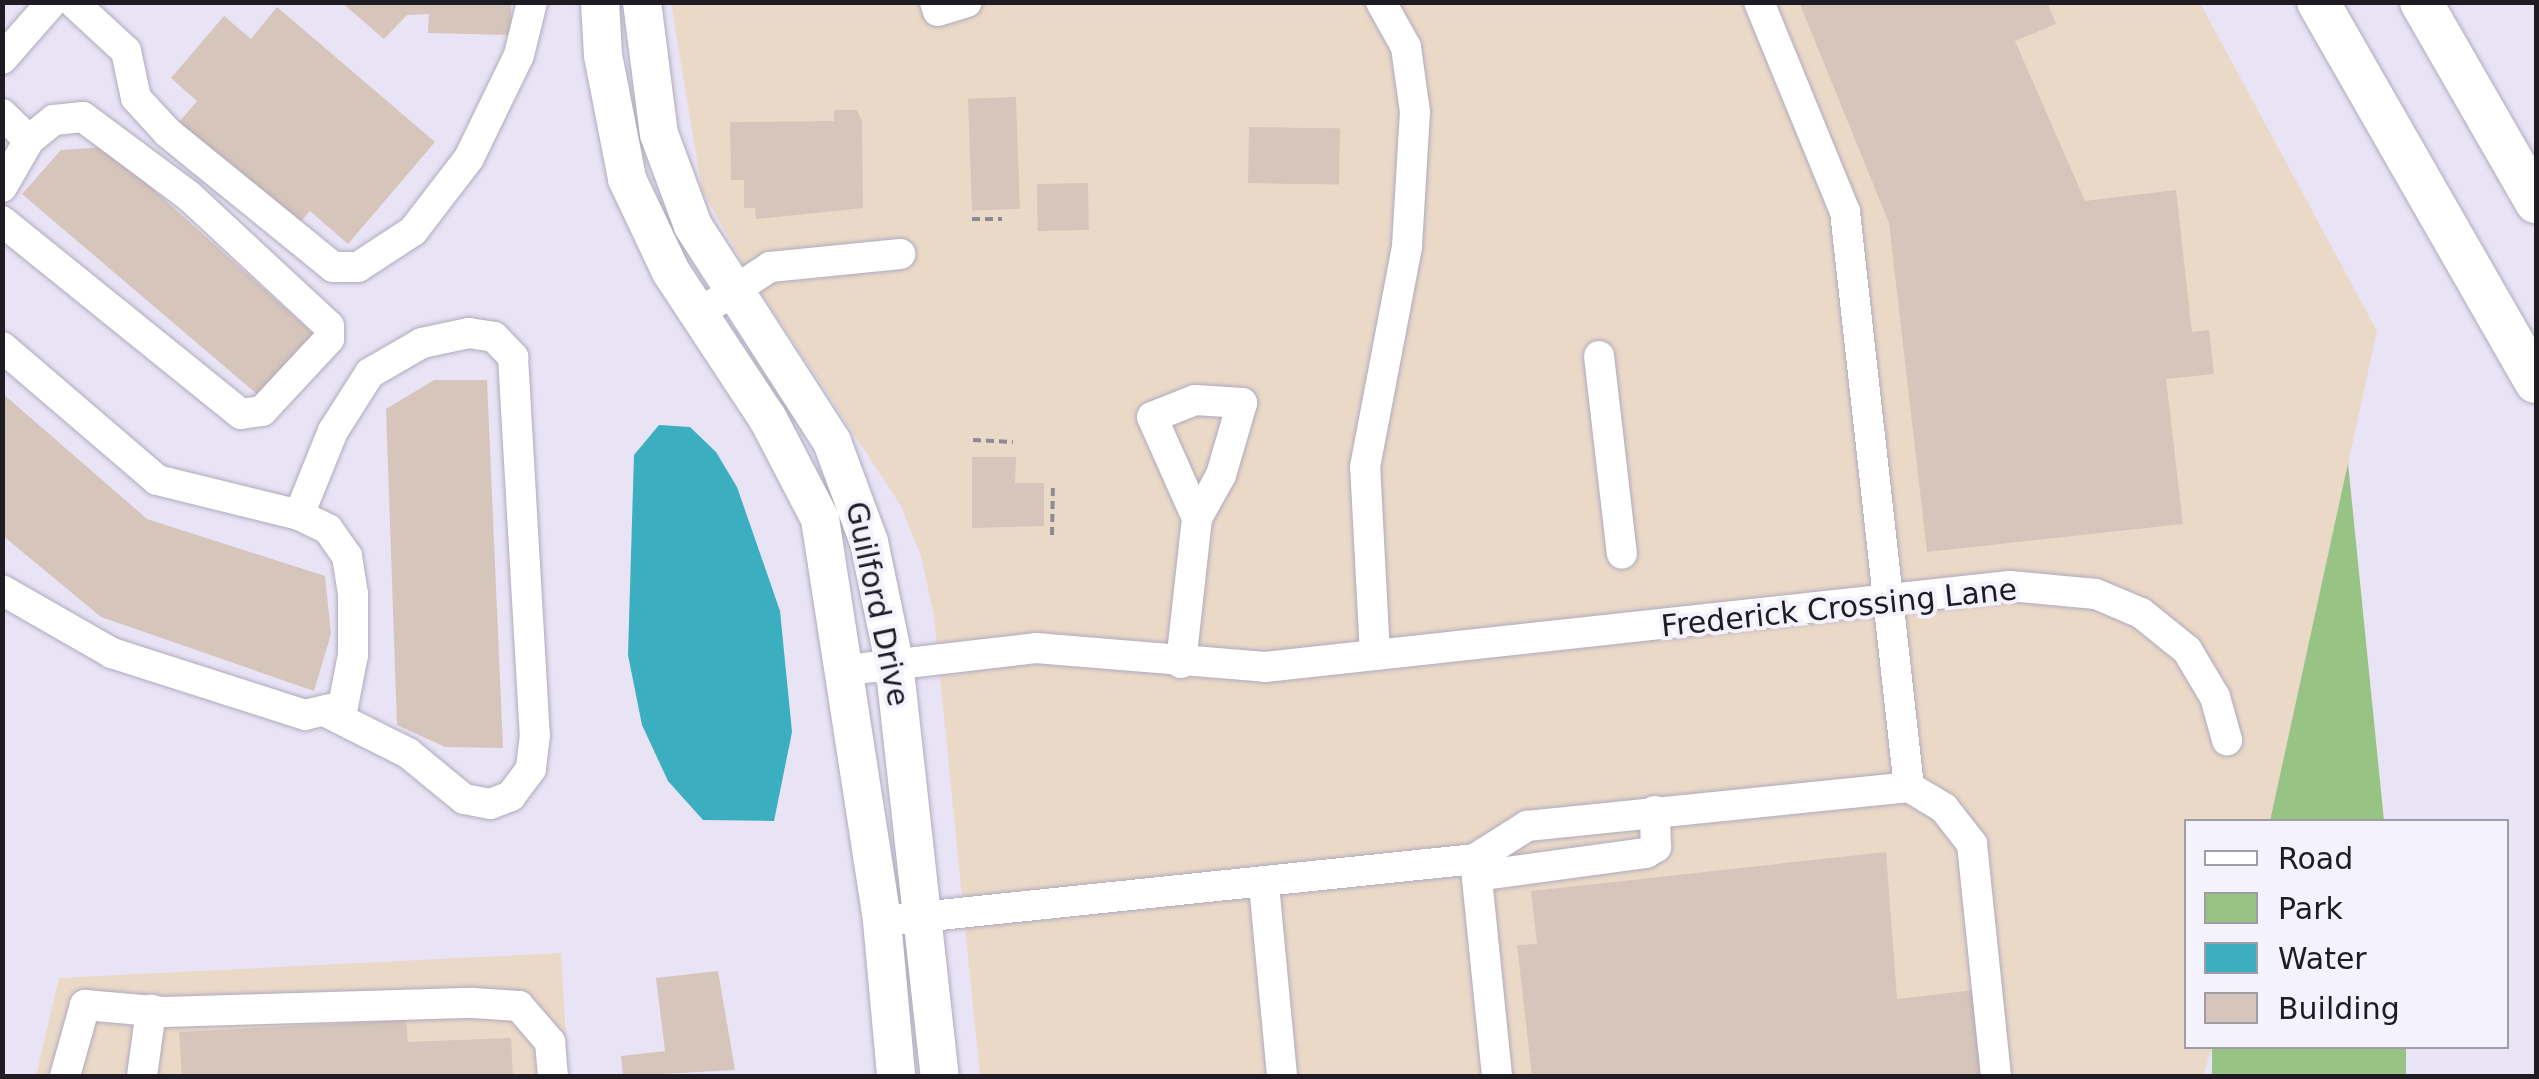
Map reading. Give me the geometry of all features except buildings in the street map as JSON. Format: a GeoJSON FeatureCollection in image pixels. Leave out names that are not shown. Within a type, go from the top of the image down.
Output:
{"type":"FeatureCollection","features":[{"type":"Feature","properties":{"kind":"highway"},"geometry":{"type":"LineString","coordinates":[[2318,2],[2536,382]]}},
{"type":"Feature","properties":{"kind":"highway"},"geometry":{"type":"LineString","coordinates":[[2421,2],[2536,202]]}},
{"type":"Feature","properties":{"kind":"main road","name":"Guilford Drive"},"geometry":{"type":"LineString","coordinates":[[600,2],[603,56],[627,179],[698,314],[768,418],[820,518],[847,670],[882,921],[896,1076]]}},
{"type":"Feature","properties":{"kind":"main road","name":"Guilford Drive"},"geometry":{"type":"LineString","coordinates":[[642,2],[659,134],[693,226],[730,292],[839,458],[869,542],[894,662],[940,1076]]}},
{"type":"Feature","properties":{"kind":"street"},"geometry":{"type":"LineString","coordinates":[[2,58],[52,2]]}},
{"type":"Feature","properties":{"kind":"street"},"geometry":{"type":"LineString","coordinates":[[73,2],[126,51],[136,98],[167,132],[332,267],[358,267],[413,231],[469,158],[519,55],[532,2]]}},
{"type":"Feature","properties":{"kind":"street"},"geometry":{"type":"LineString","coordinates":[[935,2],[938,11],[966,2]]}},
{"type":"Feature","properties":{"kind":"street"},"geometry":{"type":"LineString","coordinates":[[1375,655],[1365,466],[1407,246],[1415,112],[1406,48],[1381,2]]}},
{"type":"Feature","properties":{"kind":"street"},"geometry":{"type":"LineString","coordinates":[[1759,2],[1846,212],[1909,787]]}},
{"type":"Feature","properties":{"kind":"street"},"geometry":{"type":"LineString","coordinates":[[2,114],[29,140]]}},
{"type":"Feature","properties":{"kind":"street"},"geometry":{"type":"LineString","coordinates":[[2,187],[29,140],[54,120],[83,116],[189,196],[330,326],[330,340],[262,411],[241,414],[207,393],[2,221]]}},
{"type":"Feature","properties":{"kind":"street"},"geometry":{"type":"LineString","coordinates":[[698,314],[770,267],[799,259],[900,254]]}},
{"type":"Feature","properties":{"kind":"street"},"geometry":{"type":"LineString","coordinates":[[299,515],[333,431],[370,372],[422,343],[469,333],[494,337],[513,357],[535,735],[531,769],[511,796],[490,804],[464,799],[408,753],[328,713]]}},
{"type":"Feature","properties":{"kind":"street"},"geometry":{"type":"LineString","coordinates":[[2,348],[157,480],[299,515],[328,529],[347,556],[353,594],[353,656],[343,706],[328,713],[306,714],[112,654],[2,590]]}},
{"type":"Feature","properties":{"kind":"street"},"geometry":{"type":"LineString","coordinates":[[1599,356],[1622,554]]}},
{"type":"Feature","properties":{"kind":"street"},"geometry":{"type":"LineString","coordinates":[[1182,664],[1197,518]]}},
{"type":"Feature","properties":{"kind":"street","name":"Frederick Crossing Lane"},"geometry":{"type":"LineString","coordinates":[[847,670],[1036,648],[1182,664],[1265,667],[2010,586],[2096,594],[2141,613],[2188,650],[2215,697],[2227,740]]}},
{"type":"Feature","properties":{"kind":"street"},"geometry":{"type":"LineString","coordinates":[[1476,868],[1526,826],[1909,787],[1944,808],[1972,844],[1996,1076]]}},
{"type":"Feature","properties":{"kind":"street"},"geometry":{"type":"LineString","coordinates":[[882,921],[1646,854],[1656,847],[1655,811]]}},
{"type":"Feature","properties":{"kind":"street"},"geometry":{"type":"LineString","coordinates":[[1476,868],[1497,1076]]}},
{"type":"Feature","properties":{"kind":"street"},"geometry":{"type":"LineString","coordinates":[[1264,885],[1282,1076]]}},
{"type":"Feature","properties":{"kind":"street"},"geometry":{"type":"LineString","coordinates":[[65,1076],[84,1005],[151,1010],[519,1006],[550,1042],[553,1076]]}},
{"type":"Feature","properties":{"kind":"street"},"geometry":{"type":"LineString","coordinates":[[142,1076],[151,1010]]}},
{"type":"Feature","properties":{"kind":"path"},"geometry":{"type":"LineString","coordinates":[[972,219],[1002,219]]}},
{"type":"Feature","properties":{"kind":"path"},"geometry":{"type":"LineString","coordinates":[[974,440],[1013,442]]}},
{"type":"Feature","properties":{"kind":"path"},"geometry":{"type":"LineString","coordinates":[[1052,536],[1053,485]]}},
{"type":"Feature","properties":{"kind":"shaded area"},"geometry":{"type":"Polygon","coordinates":[[[671,3],[2200,3],[2377,331],[2270,819],[2184,819],[2184,1049],[2211,1049],[2203,1076],[980,1076],[934,616],[921,556],[901,506],[747,271],[702,190],[671,3]]]}},
{"type":"Feature","properties":{"kind":"shaded area"},"geometry":{"type":"Polygon","coordinates":[[[561,953],[568,1076],[36,1076],[59,978],[561,953]]]}},
{"type":"Feature","properties":{"kind":"green space"},"geometry":{"type":"Polygon","coordinates":[[[2348,463],[2384,819],[2270,819],[2348,463]]]}},
{"type":"Feature","properties":{"kind":"green space"},"geometry":{"type":"Polygon","coordinates":[[[2212,1049],[2406,1049],[2406,1076],[2212,1076],[2212,1049]]]}},
{"type":"Feature","properties":{"kind":"water"},"geometry":{"type":"Polygon","coordinates":[[[659,425],[690,427],[716,452],[737,487],[780,611],[792,732],[774,821],[703,820],[668,781],[642,725],[628,655],[634,455],[659,425]]]}}]}
